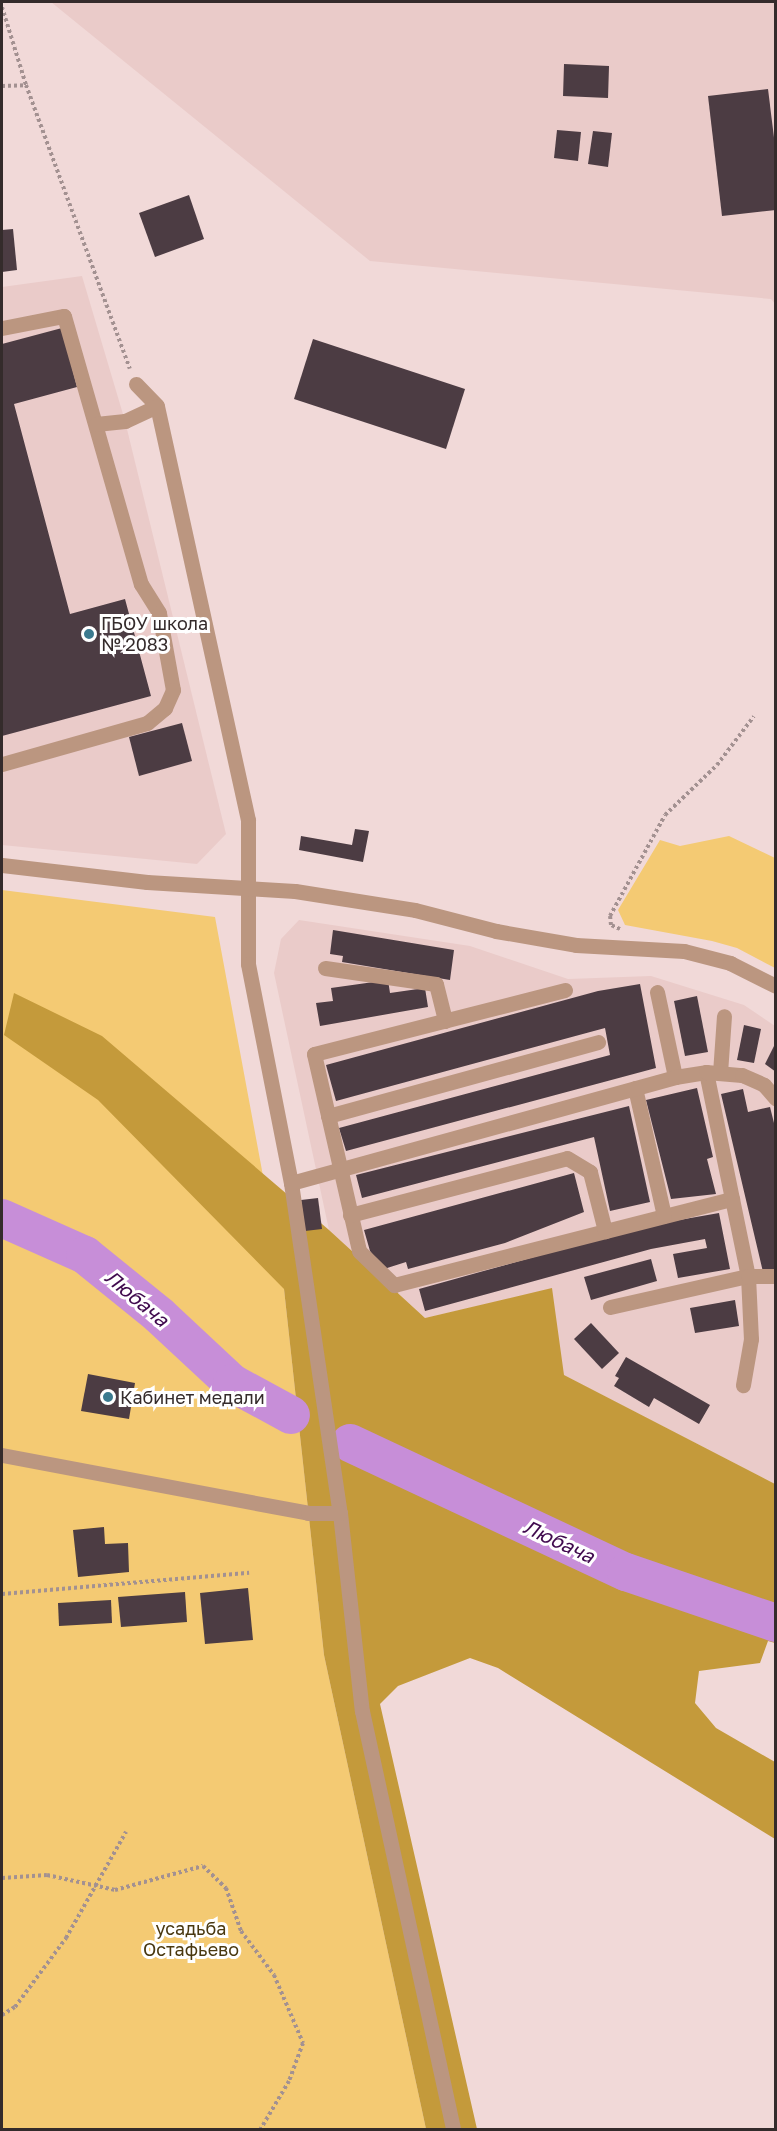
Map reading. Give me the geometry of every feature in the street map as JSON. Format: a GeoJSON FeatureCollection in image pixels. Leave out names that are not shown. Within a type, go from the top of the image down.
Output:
{"type":"FeatureCollection","features":[{"type":"Feature","properties":{"kind":"street"},"geometry":{"type":"LineString","coordinates":[[2,328],[64,316],[141,584],[159,613],[173,690],[165,708],[147,723],[2,764]]}},
{"type":"Feature","properties":{"kind":"street"},"geometry":{"type":"LineString","coordinates":[[136,384],[157,406],[248,820],[251,891],[248,964],[291,1183],[340,1513],[362,1711],[453,2130]]}},
{"type":"Feature","properties":{"kind":"street"},"geometry":{"type":"LineString","coordinates":[[96,424],[125,421],[157,406]]}},
{"type":"Feature","properties":{"kind":"street"},"geometry":{"type":"LineString","coordinates":[[2,865],[251,891],[295,891],[415,910],[496,931],[576,945],[684,951],[730,963],[776,986]]}},
{"type":"Feature","properties":{"kind":"street"},"geometry":{"type":"LineString","coordinates":[[325,968],[436,984],[445,1021]]}},
{"type":"Feature","properties":{"kind":"street"},"geometry":{"type":"LineString","coordinates":[[565,990],[314,1054],[358,1251],[394,1286],[732,1198]]}},
{"type":"Feature","properties":{"kind":"street"},"geometry":{"type":"LineString","coordinates":[[657,992],[675,1077]]}},
{"type":"Feature","properties":{"kind":"street"},"geometry":{"type":"LineString","coordinates":[[724,1016],[713,1072],[732,1198],[748,1276],[751,1339],[743,1385]]}},
{"type":"Feature","properties":{"kind":"street"},"geometry":{"type":"LineString","coordinates":[[328,1116],[598,1042]]}},
{"type":"Feature","properties":{"kind":"street"},"geometry":{"type":"LineString","coordinates":[[291,1183],[675,1077],[713,1072],[742,1075],[764,1085],[776,1099]]}},
{"type":"Feature","properties":{"kind":"street"},"geometry":{"type":"LineString","coordinates":[[634,1088],[663,1216]]}},
{"type":"Feature","properties":{"kind":"street"},"geometry":{"type":"LineString","coordinates":[[350,1215],[567,1158],[590,1172],[605,1231]]}},
{"type":"Feature","properties":{"kind":"street"},"geometry":{"type":"LineString","coordinates":[[610,1307],[748,1276],[776,1276]]}},
{"type":"Feature","properties":{"kind":"street"},"geometry":{"type":"LineString","coordinates":[[2,1455],[308,1513],[340,1513]]}},
{"type":"Feature","properties":{"kind":"path"},"geometry":{"type":"LineString","coordinates":[[2,7],[26,85],[136,384]]}},
{"type":"Feature","properties":{"kind":"path"},"geometry":{"type":"LineString","coordinates":[[2,86],[26,85]]}},
{"type":"Feature","properties":{"kind":"path"},"geometry":{"type":"LineString","coordinates":[[623,930],[611,925],[610,916],[664,816],[717,765],[754,716]]}},
{"type":"Feature","properties":{"kind":"path"},"geometry":{"type":"LineString","coordinates":[[2,1594],[249,1573]]}},
{"type":"Feature","properties":{"kind":"path"},"geometry":{"type":"LineString","coordinates":[[2,2015],[15,2007],[66,1938],[126,1832]]}},
{"type":"Feature","properties":{"kind":"path"},"geometry":{"type":"LineString","coordinates":[[2,1878],[47,1875],[115,1890],[203,1866],[226,1888],[241,1931],[274,1976],[303,2043],[289,2081],[260,2130]]}},
{"type":"Feature","properties":{"kind":"shaded area"},"geometry":{"type":"Polygon","coordinates":[[[51,2],[775,2],[775,304],[771,299],[370,261],[51,2]]]}},
{"type":"Feature","properties":{"kind":"shaded area","name":"ГБОУ школа № 2083"},"geometry":{"type":"Polygon","coordinates":[[[82,276],[125,421],[226,834],[197,864],[2,845],[2,287],[82,276]]]}},
{"type":"Feature","properties":{"kind":"shaded area"},"geometry":{"type":"Polygon","coordinates":[[[299,920],[470,946],[568,979],[651,976],[744,1005],[775,1026],[775,1484],[563,1375],[551,1289],[425,1318],[329,1230],[274,973],[281,939],[299,920]]]}},
{"type":"Feature","properties":{"kind":"shaded area"},"geometry":{"type":"Polygon","coordinates":[[[14,993],[102,1036],[329,1230],[425,1318],[552,1288],[564,1375],[775,1484],[775,1643],[768,1641],[760,1663],[699,1671],[695,1703],[716,1728],[775,1762],[775,1839],[498,1668],[470,1658],[398,1686],[380,1704],[477,2129],[426,2129],[324,1655],[284,1289],[98,1100],[4,1035],[14,993]]]}},
{"type":"Feature","properties":{"kind":"green space"},"geometry":{"type":"Polygon","coordinates":[[[729,836],[775,858],[775,968],[737,948],[712,941],[625,925],[618,910],[660,840],[680,846],[729,836]]]}},
{"type":"Feature","properties":{"kind":"green space","name":"усадьба Остафьево"},"geometry":{"type":"Polygon","coordinates":[[[2,890],[215,917],[284,1289],[324,1655],[426,2129],[2,2130],[2,890]]]}},
{"type":"Feature","properties":{"kind":"building"},"geometry":{"type":"Polygon","coordinates":[[[564,64],[609,66],[608,98],[563,96],[564,64]]]}},
{"type":"Feature","properties":{"kind":"building"},"geometry":{"type":"Polygon","coordinates":[[[768,89],[776,154],[776,210],[722,216],[708,96],[768,89]]]}},
{"type":"Feature","properties":{"kind":"building"},"geometry":{"type":"Polygon","coordinates":[[[557,130],[581,132],[578,161],[554,158],[557,130]]]}},
{"type":"Feature","properties":{"kind":"building"},"geometry":{"type":"Polygon","coordinates":[[[593,131],[612,133],[608,167],[588,164],[593,131]]]}},
{"type":"Feature","properties":{"kind":"building"},"geometry":{"type":"Polygon","coordinates":[[[189,195],[204,239],[155,257],[139,213],[189,195]]]}},
{"type":"Feature","properties":{"kind":"building"},"geometry":{"type":"Polygon","coordinates":[[[13,229],[17,270],[2,272],[2,230],[13,229]]]}},
{"type":"Feature","properties":{"kind":"building"},"geometry":{"type":"Polygon","coordinates":[[[62,328],[77,387],[14,404],[70,614],[125,599],[151,696],[2,736],[2,344],[62,328]]]}},
{"type":"Feature","properties":{"kind":"building"},"geometry":{"type":"Polygon","coordinates":[[[313,339],[465,389],[446,449],[294,399],[313,339]]]}},
{"type":"Feature","properties":{"kind":"building"},"geometry":{"type":"Polygon","coordinates":[[[182,723],[192,761],[139,776],[129,737],[182,723]]]}},
{"type":"Feature","properties":{"kind":"building"},"geometry":{"type":"Polygon","coordinates":[[[355,829],[369,831],[363,862],[299,850],[301,836],[352,845],[355,829]]]}},
{"type":"Feature","properties":{"kind":"building"},"geometry":{"type":"Polygon","coordinates":[[[333,930],[454,950],[450,980],[342,962],[343,956],[330,954],[333,930]]]}},
{"type":"Feature","properties":{"kind":"building"},"geometry":{"type":"Polygon","coordinates":[[[388,980],[390,993],[425,988],[428,1007],[320,1026],[316,1003],[333,1001],[331,988],[388,980]]]}},
{"type":"Feature","properties":{"kind":"building"},"geometry":{"type":"Polygon","coordinates":[[[640,984],[656,1068],[346,1151],[339,1128],[610,1055],[605,1028],[336,1101],[326,1065],[598,991],[640,984]]]}},
{"type":"Feature","properties":{"kind":"building"},"geometry":{"type":"Polygon","coordinates":[[[697,996],[708,1052],[685,1056],[674,1001],[697,996]]]}},
{"type":"Feature","properties":{"kind":"building"},"geometry":{"type":"Polygon","coordinates":[[[744,1025],[761,1029],[754,1063],[737,1060],[744,1025]]]}},
{"type":"Feature","properties":{"kind":"building"},"geometry":{"type":"Polygon","coordinates":[[[776,1042],[776,1072],[765,1064],[776,1042]]]}},
{"type":"Feature","properties":{"kind":"building"},"geometry":{"type":"Polygon","coordinates":[[[697,1088],[713,1157],[707,1159],[716,1194],[671,1199],[646,1100],[697,1088]]]}},
{"type":"Feature","properties":{"kind":"building"},"geometry":{"type":"Polygon","coordinates":[[[743,1089],[748,1112],[770,1107],[776,1131],[776,1269],[763,1272],[721,1094],[743,1089]]]}},
{"type":"Feature","properties":{"kind":"building"},"geometry":{"type":"Polygon","coordinates":[[[629,1106],[650,1202],[610,1211],[594,1137],[362,1198],[356,1175],[629,1106]]]}},
{"type":"Feature","properties":{"kind":"building"},"geometry":{"type":"Polygon","coordinates":[[[574,1173],[584,1212],[505,1243],[408,1269],[406,1262],[384,1269],[370,1251],[364,1230],[574,1173]]]}},
{"type":"Feature","properties":{"kind":"building"},"geometry":{"type":"Polygon","coordinates":[[[318,1198],[322,1229],[305,1231],[301,1200],[318,1198]]]}},
{"type":"Feature","properties":{"kind":"building"},"geometry":{"type":"Polygon","coordinates":[[[719,1213],[730,1269],[678,1278],[673,1254],[707,1248],[705,1239],[651,1249],[425,1311],[419,1289],[645,1226],[719,1213]]]}},
{"type":"Feature","properties":{"kind":"building"},"geometry":{"type":"Polygon","coordinates":[[[651,1259],[657,1281],[591,1300],[584,1277],[651,1259]]]}},
{"type":"Feature","properties":{"kind":"building"},"geometry":{"type":"Polygon","coordinates":[[[735,1300],[739,1326],[695,1333],[690,1308],[735,1300]]]}},
{"type":"Feature","properties":{"kind":"building"},"geometry":{"type":"Polygon","coordinates":[[[591,1323],[619,1353],[602,1369],[574,1339],[591,1323]]]}},
{"type":"Feature","properties":{"kind":"building"},"geometry":{"type":"Polygon","coordinates":[[[626,1357],[710,1405],[699,1424],[654,1398],[649,1407],[614,1386],[619,1378],[615,1376],[626,1357]]]}},
{"type":"Feature","properties":{"kind":"building","name":"Кабинет медали"},"geometry":{"type":"Polygon","coordinates":[[[88,1374],[135,1383],[129,1419],[81,1411],[88,1374]]]}},
{"type":"Feature","properties":{"kind":"building"},"geometry":{"type":"Polygon","coordinates":[[[104,1527],[105,1544],[128,1543],[129,1572],[78,1577],[73,1530],[104,1527]]]}},
{"type":"Feature","properties":{"kind":"building"},"geometry":{"type":"Polygon","coordinates":[[[248,1588],[253,1640],[205,1644],[200,1593],[248,1588]]]}},
{"type":"Feature","properties":{"kind":"building"},"geometry":{"type":"Polygon","coordinates":[[[185,1592],[187,1622],[121,1627],[118,1597],[185,1592]]]}},
{"type":"Feature","properties":{"kind":"building"},"geometry":{"type":"Polygon","coordinates":[[[111,1600],[112,1623],[59,1626],[58,1603],[111,1600]]]}},
{"type":"Feature","properties":{"kind":"waterway","name":"Любача"},"geometry":{"type":"LineString","coordinates":[[2,1218],[85,1255],[159,1315],[232,1383],[291,1415]]}},
{"type":"Feature","properties":{"kind":"waterway","name":"Любача"},"geometry":{"type":"LineString","coordinates":[[350,1443],[626,1572],[776,1623]]}},
{"type":"Feature","properties":{"kind":"place","name":"ГБОУ школа № 2083"},"geometry":{"type":"Point","coordinates":[89,634]}},
{"type":"Feature","properties":{"kind":"place","name":"Кабинет медали"},"geometry":{"type":"Point","coordinates":[108,1397]}}]}
